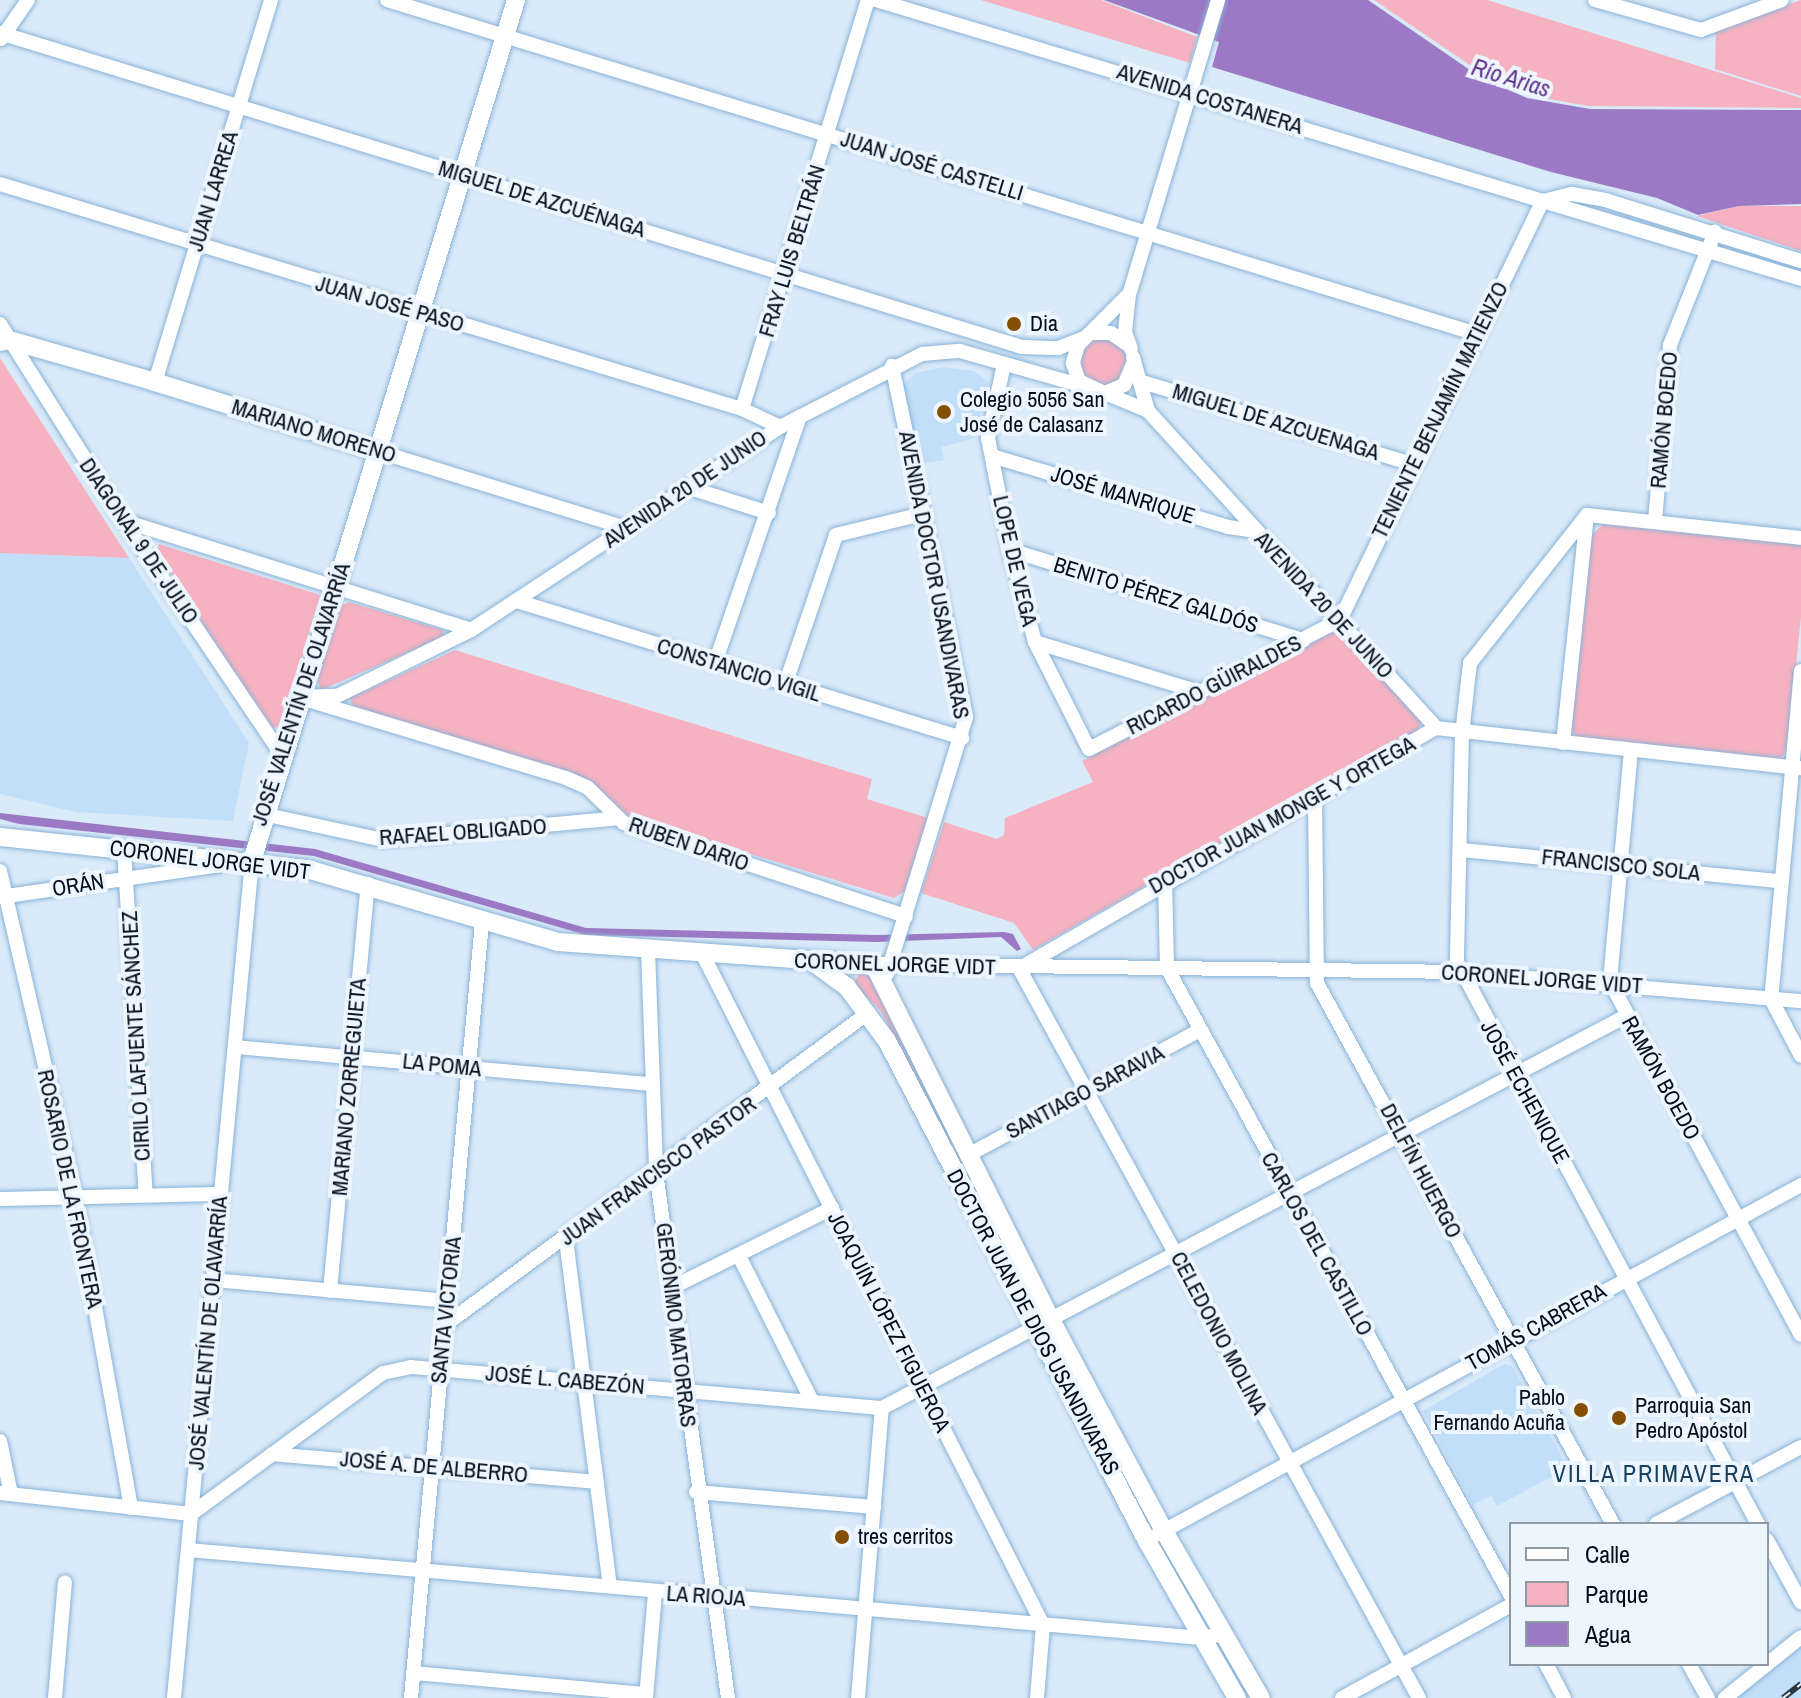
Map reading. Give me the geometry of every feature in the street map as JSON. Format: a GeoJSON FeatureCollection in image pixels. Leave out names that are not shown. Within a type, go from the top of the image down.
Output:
{"type":"FeatureCollection","features":[{"type":"Feature","properties":{"kind":"main road","name":"JOSÉ VALENTÍN DE OLAVARRÍA"},"geometry":{"type":"LineString","coordinates":[[252,857],[516,0]]}},
{"type":"Feature","properties":{"kind":"main road","name":"MARIANO MORENO"},"geometry":{"type":"LineString","coordinates":[[2,336],[377,451]]}},
{"type":"Feature","properties":{"kind":"main road","name":"CORONEL JORGE VIDT"},"geometry":{"type":"LineString","coordinates":[[0,837],[252,857],[368,884],[482,922],[558,942],[864,964]]}},
{"type":"Feature","properties":{"kind":"main road","name":"DOCTOR JUAN DE DIOS USANDIVARAS"},"geometry":{"type":"LineString","coordinates":[[811,962],[848,989],[868,1013],[1044,1326],[1155,1536],[1201,1638],[1237,1698]]}},
{"type":"Feature","properties":{"kind":"main road"},"geometry":{"type":"LineString","coordinates":[[848,989],[850,971],[864,964],[888,980],[868,1013]]}},
{"type":"Feature","properties":{"kind":"main road","name":"DOCTOR JUAN DE DIOS USANDIVARAS"},"geometry":{"type":"LineString","coordinates":[[888,980],[970,1154],[1044,1326]]}},
{"type":"Feature","properties":{"kind":"main road","name":"DOCTOR JUAN DE DIOS USANDIVARAS"},"geometry":{"type":"LineString","coordinates":[[1155,1536],[1224,1634],[1261,1698]]}},
{"type":"Feature","properties":{"kind":"street"},"geometry":{"type":"LineString","coordinates":[[1,36],[28,0]]}},
{"type":"Feature","properties":{"kind":"street","name":"JUAN LARREA"},"geometry":{"type":"LineString","coordinates":[[155,382],[271,0]]}},
{"type":"Feature","properties":{"kind":"street","name":"JUAN JOSÉ CASTELLI"},"geometry":{"type":"LineString","coordinates":[[387,0],[1477,334]]}},
{"type":"Feature","properties":{"kind":"street","name":"FRAY LUIS BELTRÁN"},"geometry":{"type":"LineString","coordinates":[[742,409],[868,0]]}},
{"type":"Feature","properties":{"kind":"street","name":"AVENIDA COSTANERA"},"geometry":{"type":"LineString","coordinates":[[876,0],[1801,279]]}},
{"type":"Feature","properties":{"kind":"street","name":"AVENIDA 20 DE JUNIO"},"geometry":{"type":"LineString","coordinates":[[1218,0],[1145,233],[1129,295],[1125,332],[1139,381],[1148,411],[1436,728]]}},
{"type":"Feature","properties":{"kind":"street"},"geometry":{"type":"LineString","coordinates":[[1595,0],[1684,28],[1714,27],[1782,0]]}},
{"type":"Feature","properties":{"kind":"street","name":"MIGUEL DE AZCUÉNAGA"},"geometry":{"type":"LineString","coordinates":[[1,36],[239,103],[1022,347],[1058,348],[1089,336]]}},
{"type":"Feature","properties":{"kind":"street","name":"JUAN JOSÉ PASO"},"geometry":{"type":"LineString","coordinates":[[0,184],[196,247],[742,409],[780,427]]}},
{"type":"Feature","properties":{"kind":"street","name":"AVENIDA COSTANERA"},"geometry":{"type":"LineString","coordinates":[[1543,201],[1572,194],[1605,200],[1801,261]]}},
{"type":"Feature","properties":{"kind":"street","name":"TENIENTE BENJAMÍN MATIENZO"},"geometry":{"type":"LineString","coordinates":[[1340,620],[1543,201]]}},
{"type":"Feature","properties":{"kind":"street","name":"RAMÓN BOEDO"},"geometry":{"type":"LineString","coordinates":[[1655,521],[1670,345],[1715,232]]}},
{"type":"Feature","properties":{"kind":"street"},"geometry":{"type":"LineString","coordinates":[[1089,336],[1111,333],[1132,353],[1130,377],[1105,393],[1086,387],[1073,363],[1089,336],[1129,295]]}},
{"type":"Feature","properties":{"kind":"street","name":"DIAGONAL 9 DE JULIO"},"geometry":{"type":"LineString","coordinates":[[2,336],[282,755]]}},
{"type":"Feature","properties":{"kind":"street","name":"AVENIDA 20 DE JUNIO"},"geometry":{"type":"LineString","coordinates":[[299,697],[337,696],[471,630],[780,427],[892,366],[949,349],[1086,387]]}},
{"type":"Feature","properties":{"kind":"street","name":"LOPE DE VEGA"},"geometry":{"type":"LineString","coordinates":[[1004,364],[988,425],[1010,550],[1035,642],[1089,749]]}},
{"type":"Feature","properties":{"kind":"street","name":"AVENIDA DOCTOR USANDIVARAS"},"geometry":{"type":"LineString","coordinates":[[888,980],[966,717],[892,366]]}},
{"type":"Feature","properties":{"kind":"street","name":"MIGUEL DE AZCUENAGA"},"geometry":{"type":"LineString","coordinates":[[1139,381],[1413,464]]}},
{"type":"Feature","properties":{"kind":"street","name":"AVENIDA 20 DE JUNIO"},"geometry":{"type":"LineString","coordinates":[[1105,393],[1148,411]]}},
{"type":"Feature","properties":{"kind":"street"},"geometry":{"type":"LineString","coordinates":[[715,663],[800,416]]}},
{"type":"Feature","properties":{"kind":"street","name":"MARIANO MORENO"},"geometry":{"type":"LineString","coordinates":[[377,451],[626,528]]}},
{"type":"Feature","properties":{"kind":"street","name":"JOSÉ MANRIQUE"},"geometry":{"type":"LineString","coordinates":[[992,456],[1228,527],[1255,531]]}},
{"type":"Feature","properties":{"kind":"street"},"geometry":{"type":"LineString","coordinates":[[687,487],[769,513]]}},
{"type":"Feature","properties":{"kind":"street"},"geometry":{"type":"LineString","coordinates":[[785,685],[836,535],[922,514]]}},
{"type":"Feature","properties":{"kind":"street"},"geometry":{"type":"LineString","coordinates":[[1563,743],[1587,515],[1801,538]]}},
{"type":"Feature","properties":{"kind":"street","name":"JOSÉ ECHENIQUE"},"geometry":{"type":"LineString","coordinates":[[1587,515],[1476,652],[1468,673],[1462,734],[1460,972],[1757,1522]]}},
{"type":"Feature","properties":{"kind":"street"},"geometry":{"type":"LineString","coordinates":[[124,521],[471,630]]}},
{"type":"Feature","properties":{"kind":"street","name":"BENITO PÉREZ GALDÓS"},"geometry":{"type":"LineString","coordinates":[[1010,550],[1303,640]]}},
{"type":"Feature","properties":{"kind":"street","name":"CONSTANCIO VIGIL"},"geometry":{"type":"LineString","coordinates":[[517,601],[962,738]]}},
{"type":"Feature","properties":{"kind":"street","name":"RICARDO GÜIRALDES"},"geometry":{"type":"LineString","coordinates":[[1089,749],[1340,620]]}},
{"type":"Feature","properties":{"kind":"street"},"geometry":{"type":"LineString","coordinates":[[1035,642],[1200,692]]}},
{"type":"Feature","properties":{"kind":"street"},"geometry":{"type":"LineString","coordinates":[[1801,671],[1796,768],[1780,881],[1771,999],[1801,1056]]}},
{"type":"Feature","properties":{"kind":"street","name":"RUBEN DARIO"},"geometry":{"type":"LineString","coordinates":[[299,697],[566,778],[588,788],[618,818],[901,930]]}},
{"type":"Feature","properties":{"kind":"street","name":"DOCTOR JUAN MONGE Y ORTEGA"},"geometry":{"type":"LineString","coordinates":[[1019,968],[1165,880],[1436,728],[1462,734],[1796,768]]}},
{"type":"Feature","properties":{"kind":"street"},"geometry":{"type":"LineString","coordinates":[[1610,982],[1631,750]]}},
{"type":"Feature","properties":{"kind":"street","name":"DELFÍN HUERGO"},"geometry":{"type":"LineString","coordinates":[[1315,796],[1314,968],[1612,1522]]}},
{"type":"Feature","properties":{"kind":"street","name":"RAFAEL OBLIGADO"},"geometry":{"type":"LineString","coordinates":[[263,814],[383,840],[618,818]]}},
{"type":"Feature","properties":{"kind":"street","name":"CIRILO LAFUENTE SÁNCHEZ"},"geometry":{"type":"LineString","coordinates":[[124,849],[146,1194]]}},
{"type":"Feature","properties":{"kind":"street","name":"FRANCISCO SOLA"},"geometry":{"type":"LineString","coordinates":[[1461,850],[1780,881]]}},
{"type":"Feature","properties":{"kind":"street","name":"ORÁN"},"geometry":{"type":"LineString","coordinates":[[3,897],[252,857]]}},
{"type":"Feature","properties":{"kind":"street","name":"JOSÉ VALENTÍN DE OLAVARRÍA"},"geometry":{"type":"LineString","coordinates":[[174,1698],[252,857]]}},
{"type":"Feature","properties":{"kind":"street","name":"ROSARIO DE LA FRONTERA"},"geometry":{"type":"LineString","coordinates":[[0,871],[3,897],[75,1196],[131,1508]]}},
{"type":"Feature","properties":{"kind":"street","name":"CARLOS DEL CASTILLO"},"geometry":{"type":"LineString","coordinates":[[1165,880],[1167,968],[1509,1592]]}},
{"type":"Feature","properties":{"kind":"street","name":"MARIANO ZORREGUIETA"},"geometry":{"type":"LineString","coordinates":[[330,1291],[368,884]]}},
{"type":"Feature","properties":{"kind":"street","name":"SANTA VICTORIA"},"geometry":{"type":"LineString","coordinates":[[411,1698],[482,922]]}},
{"type":"Feature","properties":{"kind":"street","name":"GERÓNIMO MATORRAS"},"geometry":{"type":"LineString","coordinates":[[648,950],[649,1084],[656,1172],[696,1492],[728,1698]]}},
{"type":"Feature","properties":{"kind":"street","name":"JOAQUÍN LÓPEZ FIGUEROA"},"geometry":{"type":"LineString","coordinates":[[702,953],[1043,1625]]}},
{"type":"Feature","properties":{"kind":"street","name":"CORONEL JORGE VIDT"},"geometry":{"type":"LineString","coordinates":[[888,980],[1019,968],[1314,968],[1460,972],[1610,982],[1801,1001]]}},
{"type":"Feature","properties":{"kind":"street","name":"CELEDONIO MOLINA"},"geometry":{"type":"LineString","coordinates":[[1019,968],[1419,1698]]}},
{"type":"Feature","properties":{"kind":"street","name":"RAMÓN BOEDO"},"geometry":{"type":"LineString","coordinates":[[1610,982],[1801,1335]]}},
{"type":"Feature","properties":{"kind":"street","name":"JUAN FRANCISCO PASTOR"},"geometry":{"type":"LineString","coordinates":[[445,1325],[771,1088],[868,1013]]}},
{"type":"Feature","properties":{"kind":"street"},"geometry":{"type":"LineString","coordinates":[[858,1698],[882,1408],[1177,1256],[1626,1016]]}},
{"type":"Feature","properties":{"kind":"street","name":"SANTIAGO SARAVIA"},"geometry":{"type":"LineString","coordinates":[[970,1154],[1200,1030]]}},
{"type":"Feature","properties":{"kind":"street","name":"LA POMA"},"geometry":{"type":"LineString","coordinates":[[235,1047],[649,1084]]}},
{"type":"Feature","properties":{"kind":"street","name":"TOMÁS CABRERA"},"geometry":{"type":"LineString","coordinates":[[1155,1536],[1801,1185]]}},
{"type":"Feature","properties":{"kind":"street"},"geometry":{"type":"LineString","coordinates":[[0,1199],[220,1194]]}},
{"type":"Feature","properties":{"kind":"street"},"geometry":{"type":"LineString","coordinates":[[671,1288],[832,1208]]}},
{"type":"Feature","properties":{"kind":"street"},"geometry":{"type":"LineString","coordinates":[[566,1239],[610,1586]]}},
{"type":"Feature","properties":{"kind":"street"},"geometry":{"type":"LineString","coordinates":[[739,1256],[812,1401]]}},
{"type":"Feature","properties":{"kind":"street"},"geometry":{"type":"LineString","coordinates":[[213,1280],[447,1301]]}},
{"type":"Feature","properties":{"kind":"street","name":"JOSÉ L. CABEZÓN"},"geometry":{"type":"LineString","coordinates":[[272,1454],[383,1373],[411,1367],[882,1408]]}},
{"type":"Feature","properties":{"kind":"street"},"geometry":{"type":"LineString","coordinates":[[0,1441],[6,1494],[191,1514],[272,1454]]}},
{"type":"Feature","properties":{"kind":"street"},"geometry":{"type":"LineString","coordinates":[[1660,1522],[1801,1447]]}},
{"type":"Feature","properties":{"kind":"street","name":"JOSÉ A. DE ALBERRO"},"geometry":{"type":"LineString","coordinates":[[272,1454],[597,1482]]}},
{"type":"Feature","properties":{"kind":"street"},"geometry":{"type":"LineString","coordinates":[[696,1492],[874,1507]]}},
{"type":"Feature","properties":{"kind":"street"},"geometry":{"type":"LineString","coordinates":[[1769,1544],[1801,1602]]}},
{"type":"Feature","properties":{"kind":"street","name":"LA RIOJA"},"geometry":{"type":"LineString","coordinates":[[188,1550],[423,1568],[655,1592],[1201,1638],[1224,1634]]}},
{"type":"Feature","properties":{"kind":"street"},"geometry":{"type":"LineString","coordinates":[[55,1698],[65,1582]]}},
{"type":"Feature","properties":{"kind":"street"},"geometry":{"type":"LineString","coordinates":[[414,1673],[646,1696],[655,1592]]}},
{"type":"Feature","properties":{"kind":"street"},"geometry":{"type":"LineString","coordinates":[[1342,1698],[1509,1606]]}},
{"type":"Feature","properties":{"kind":"street"},"geometry":{"type":"LineString","coordinates":[[1037,1698],[1043,1625]]}},
{"type":"Feature","properties":{"kind":"street"},"geometry":{"type":"LineString","coordinates":[[1769,1663],[1801,1637]]}},
{"type":"Feature","properties":{"kind":"street"},"geometry":{"type":"LineString","coordinates":[[1547,1666],[1564,1698]]}},
{"type":"Feature","properties":{"kind":"street"},"geometry":{"type":"LineString","coordinates":[[1690,1666],[1708,1698]]}},
{"type":"Feature","properties":{"kind":"street"},"geometry":{"type":"LineString","coordinates":[[1725,1698],[1765,1666]]}},
{"type":"Feature","properties":{"kind":"street"},"geometry":{"type":"LineString","coordinates":[[728,1698],[736,1698]]}},
{"type":"Feature","properties":{"kind":"shaded area","name":"Colegio 5056 San José de Calasanz"},"geometry":{"type":"Polygon","coordinates":[[[943,367],[974,371],[989,382],[975,438],[941,447],[944,460],[917,464],[902,386],[916,373],[943,367]]]}},
{"type":"Feature","properties":{"kind":"shaded area"},"geometry":{"type":"Polygon","coordinates":[[[0,553],[129,558],[249,743],[233,821],[76,812],[0,794],[0,553]]]}},
{"type":"Feature","properties":{"kind":"shaded area"},"geometry":{"type":"Polygon","coordinates":[[[1504,1364],[1512,1366],[1568,1468],[1497,1506],[1491,1496],[1473,1505],[1423,1411],[1504,1364]]]}},
{"type":"Feature","properties":{"kind":"shaded area"},"geometry":{"type":"Polygon","coordinates":[[[1801,1647],[1801,1698],[1736,1698],[1801,1647]]]}},
{"type":"Feature","properties":{"kind":"green space"},"geometry":{"type":"Polygon","coordinates":[[[981,0],[1101,0],[1197,37],[1190,63],[981,0]]]}},
{"type":"Feature","properties":{"kind":"green space"},"geometry":{"type":"Polygon","coordinates":[[[1374,0],[1487,0],[1801,98],[1801,108],[1588,106],[1527,95],[1486,76],[1374,0]]]}},
{"type":"Feature","properties":{"kind":"green space"},"geometry":{"type":"Polygon","coordinates":[[[1801,0],[1801,96],[1715,69],[1716,30],[1801,0]]]}},
{"type":"Feature","properties":{"kind":"green space"},"geometry":{"type":"Polygon","coordinates":[[[1739,206],[1801,206],[1801,251],[1697,216],[1739,206]]]}},
{"type":"Feature","properties":{"kind":"green space"},"geometry":{"type":"Polygon","coordinates":[[[1102,337],[1119,345],[1127,362],[1119,379],[1102,387],[1085,379],[1077,362],[1085,345],[1102,337]]]}},
{"type":"Feature","properties":{"kind":"green space"},"geometry":{"type":"Polygon","coordinates":[[[0,358],[129,558],[0,553],[0,358]]]}},
{"type":"Feature","properties":{"kind":"green space"},"geometry":{"type":"Polygon","coordinates":[[[1603,524],[1801,545],[1801,617],[1787,752],[1780,758],[1577,738],[1571,729],[1592,535],[1603,524]]]}},
{"type":"Feature","properties":{"kind":"green space"},"geometry":{"type":"Polygon","coordinates":[[[159,544],[320,595],[282,727],[270,728],[157,552],[159,544]]]}},
{"type":"Feature","properties":{"kind":"green space"},"geometry":{"type":"Polygon","coordinates":[[[349,602],[443,630],[444,637],[321,690],[317,679],[340,606],[349,602]]]}},
{"type":"Feature","properties":{"kind":"green space"},"geometry":{"type":"Polygon","coordinates":[[[1329,632],[1341,633],[1421,721],[1419,729],[1033,950],[1014,923],[921,893],[944,822],[997,839],[1004,835],[1005,818],[1093,782],[1082,761],[1329,632]]]}},
{"type":"Feature","properties":{"kind":"green space"},"geometry":{"type":"Polygon","coordinates":[[[455,650],[872,779],[867,799],[928,818],[905,891],[894,898],[626,816],[582,777],[353,707],[350,698],[455,650]]]}},
{"type":"Feature","properties":{"kind":"green space"},"geometry":{"type":"Polygon","coordinates":[[[860,973],[872,977],[1042,1321],[880,1010],[853,984],[860,973]]]}},
{"type":"Feature","properties":{"kind":"water"},"geometry":{"type":"Polygon","coordinates":[[[1104,0],[1368,0],[1483,79],[1527,98],[1590,109],[1801,110],[1801,204],[1739,206],[1698,215],[1657,198],[1551,172],[1212,67],[1219,42],[1104,0]]]}},
{"type":"Feature","properties":{"kind":"water"},"geometry":{"type":"Polygon","coordinates":[[[0,813],[315,849],[586,928],[876,935],[1004,932],[1013,934],[1021,949],[1017,951],[1001,937],[877,942],[586,935],[314,856],[19,824],[0,819],[0,813]]]}},
{"type":"Feature","properties":{"kind":"railway"},"geometry":{"type":"LineString","coordinates":[[1783,1698],[1801,1684]]}},
{"type":"Feature","properties":{"kind":"place","name":"Dia"},"geometry":{"type":"Point","coordinates":[1014,324]}},
{"type":"Feature","properties":{"kind":"place","name":"Colegio 5056 San José de Calasanz"},"geometry":{"type":"Point","coordinates":[944,412]}},
{"type":"Feature","properties":{"kind":"place","name":"Pablo Fernando Acuña"},"geometry":{"type":"Point","coordinates":[1581,1410]}},
{"type":"Feature","properties":{"kind":"place","name":"Parroquia San Pedro Apóstol"},"geometry":{"type":"Point","coordinates":[1619,1418]}},
{"type":"Feature","properties":{"kind":"place","name":"tres cerritos"},"geometry":{"type":"Point","coordinates":[842,1537]}},
{"type":"Feature","properties":{"kind":"district","name":"VILLA PRIMAVERA"},"geometry":{"type":"Point","coordinates":[1654,1474]}},
{"type":"Feature","properties":{"kind":"water label","name":"Río Arias"},"geometry":{"type":"Point","coordinates":[1511,78]}}]}
